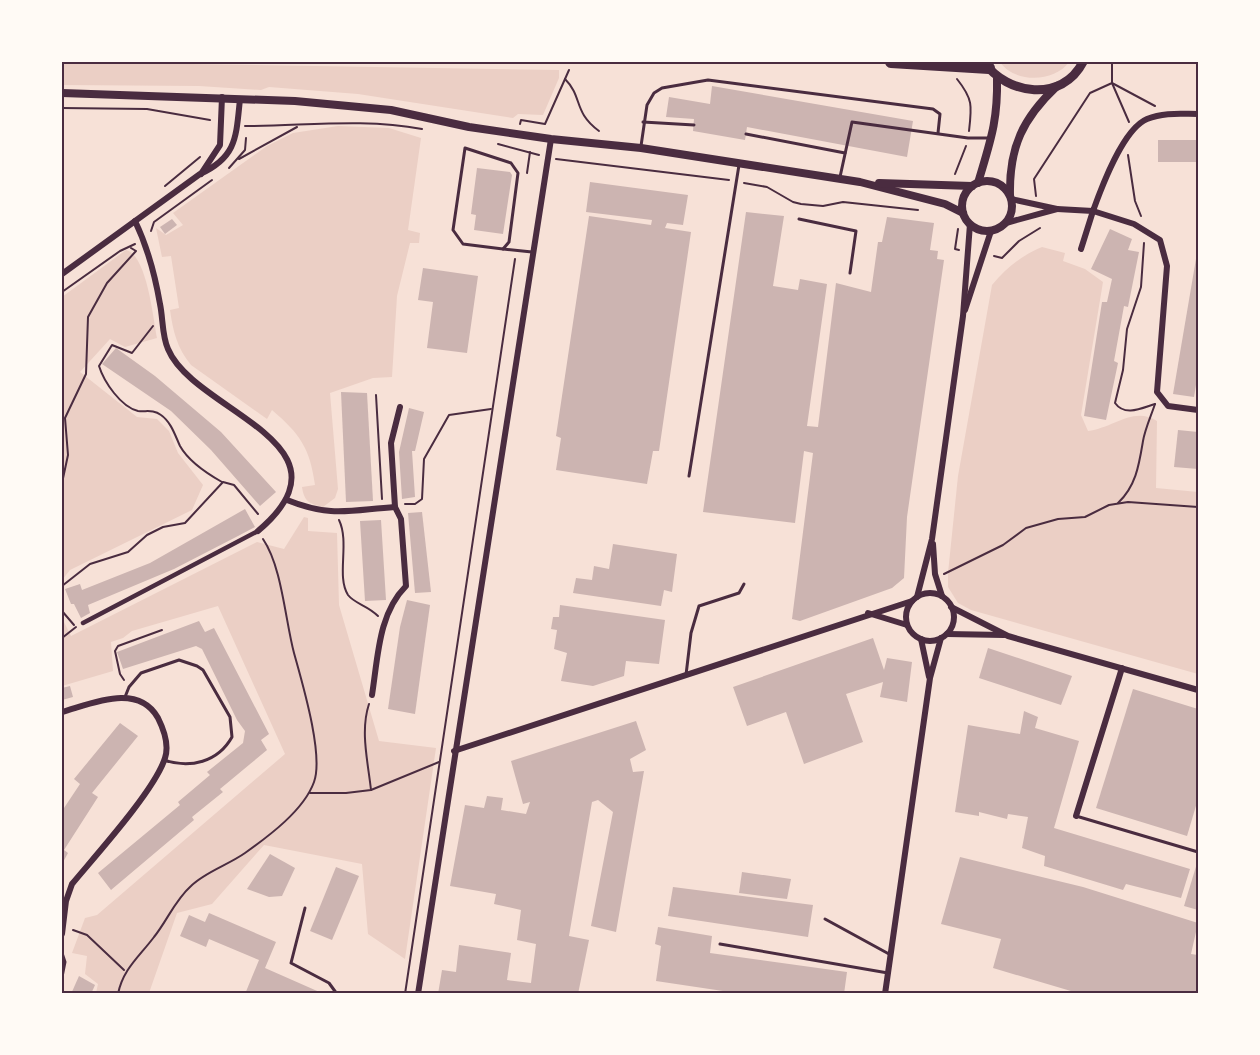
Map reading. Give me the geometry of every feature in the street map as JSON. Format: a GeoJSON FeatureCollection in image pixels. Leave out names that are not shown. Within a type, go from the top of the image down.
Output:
{"type":"FeatureCollection","features":[{"type":"Feature","properties":{"kind":"highway"},"geometry":{"type":"LineString","coordinates":[[891,62],[990,69]]}},
{"type":"Feature","properties":{"kind":"main road"},"geometry":{"type":"LineString","coordinates":[[990,69],[1010,86],[1026,90],[1041,90],[1058,86],[1070,77],[1083,62]]}},
{"type":"Feature","properties":{"kind":"street"},"geometry":{"type":"LineString","coordinates":[[907,625],[906,612],[914,599],[932,539],[963,316],[969,224],[963,213],[963,199],[975,184],[993,138],[998,110],[990,69]]}},
{"type":"Feature","properties":{"kind":"street"},"geometry":{"type":"LineString","coordinates":[[1006,223],[1012,212],[1009,169],[1023,127],[1041,102],[1058,86]]}},
{"type":"Feature","properties":{"kind":"street"},"geometry":{"type":"LineString","coordinates":[[62,93],[295,101],[391,110],[469,127],[551,139],[641,148],[860,182],[938,187],[995,182],[1004,188],[1010,197],[1057,209],[1093,211],[1134,224],[1160,240],[1167,266],[1157,392],[1168,406],[1198,410]]}},
{"type":"Feature","properties":{"kind":"street"},"geometry":{"type":"LineString","coordinates":[[200,174],[220,145],[222,98]]}},
{"type":"Feature","properties":{"kind":"street"},"geometry":{"type":"LineString","coordinates":[[62,274],[200,174],[219,165],[230,154],[237,126],[240,99]]}},
{"type":"Feature","properties":{"kind":"street"},"geometry":{"type":"LineString","coordinates":[[1081,249],[1103,182],[1132,130],[1145,120],[1166,113],[1198,114]]}},
{"type":"Feature","properties":{"kind":"street"},"geometry":{"type":"LineString","coordinates":[[418,993],[551,139]]}},
{"type":"Feature","properties":{"kind":"street"},"geometry":{"type":"LineString","coordinates":[[860,182],[945,204],[963,213]]}},
{"type":"Feature","properties":{"kind":"street"},"geometry":{"type":"LineString","coordinates":[[969,224],[984,232],[991,231],[1006,223],[1057,209]]}},
{"type":"Feature","properties":{"kind":"street"},"geometry":{"type":"LineString","coordinates":[[83,623],[258,531],[278,514],[287,500],[292,480],[285,455],[249,420],[181,370],[168,349],[153,267],[135,221]]}},
{"type":"Feature","properties":{"kind":"street"},"geometry":{"type":"LineString","coordinates":[[963,316],[991,231]]}},
{"type":"Feature","properties":{"kind":"street"},"geometry":{"type":"LineString","coordinates":[[372,695],[385,621],[395,597],[406,586],[401,519],[395,507],[391,443],[400,407]]}},
{"type":"Feature","properties":{"kind":"street"},"geometry":{"type":"LineString","coordinates":[[287,500],[308,508],[336,514],[395,507]]}},
{"type":"Feature","properties":{"kind":"street"},"geometry":{"type":"LineString","coordinates":[[932,539],[935,574],[942,596],[951,607],[1008,636],[1198,690]]}},
{"type":"Feature","properties":{"kind":"street"},"geometry":{"type":"LineString","coordinates":[[454,751],[686,676],[929,593],[942,596]]}},
{"type":"Feature","properties":{"kind":"street"},"geometry":{"type":"LineString","coordinates":[[885,993],[930,678],[944,636],[953,621],[951,607]]}},
{"type":"Feature","properties":{"kind":"street"},"geometry":{"type":"LineString","coordinates":[[868,613],[907,625],[921,639],[930,678]]}},
{"type":"Feature","properties":{"kind":"street"},"geometry":{"type":"LineString","coordinates":[[921,639],[944,636],[1008,636]]}},
{"type":"Feature","properties":{"kind":"street"},"geometry":{"type":"LineString","coordinates":[[1076,816],[1122,668]]}},
{"type":"Feature","properties":{"kind":"street"},"geometry":{"type":"LineString","coordinates":[[62,712],[125,697],[142,703],[157,716],[167,746],[160,771],[72,884],[66,901],[62,934]]}},
{"type":"Feature","properties":{"kind":"lane"},"geometry":{"type":"LineString","coordinates":[[641,148],[647,105],[654,93],[662,88],[708,80],[933,109],[940,114],[938,133]]}},
{"type":"Feature","properties":{"kind":"lane"},"geometry":{"type":"LineString","coordinates":[[644,122],[693,125]]}},
{"type":"Feature","properties":{"kind":"lane"},"geometry":{"type":"LineString","coordinates":[[839,179],[852,122],[968,138],[993,138]]}},
{"type":"Feature","properties":{"kind":"lane"},"geometry":{"type":"LineString","coordinates":[[746,134],[846,153]]}},
{"type":"Feature","properties":{"kind":"lane"},"geometry":{"type":"LineString","coordinates":[[503,249],[509,242],[519,173],[511,163],[465,148],[453,230],[463,244],[503,249],[532,252]]}},
{"type":"Feature","properties":{"kind":"lane"},"geometry":{"type":"LineString","coordinates":[[689,476],[740,163]]}},
{"type":"Feature","properties":{"kind":"lane"},"geometry":{"type":"LineString","coordinates":[[799,219],[856,231],[850,273]]}},
{"type":"Feature","properties":{"kind":"lane"},"geometry":{"type":"LineString","coordinates":[[686,676],[691,633],[699,606],[740,593],[744,584]]}},
{"type":"Feature","properties":{"kind":"lane"},"geometry":{"type":"LineString","coordinates":[[125,697],[129,687],[141,673],[179,660],[203,670],[224,705],[233,729],[226,747],[216,757],[191,764],[178,765],[164,760]]}},
{"type":"Feature","properties":{"kind":"lane"},"geometry":{"type":"LineString","coordinates":[[1076,816],[1198,852]]}},
{"type":"Feature","properties":{"kind":"lane"},"geometry":{"type":"LineString","coordinates":[[305,908],[291,963],[329,983],[337,993]]}},
{"type":"Feature","properties":{"kind":"lane"},"geometry":{"type":"LineString","coordinates":[[825,919],[891,954]]}},
{"type":"Feature","properties":{"kind":"lane"},"geometry":{"type":"LineString","coordinates":[[720,944],[888,973]]}},
{"type":"Feature","properties":{"kind":"lane"},"geometry":{"type":"LineString","coordinates":[[62,953],[65,962],[62,977]]}},
{"type":"Feature","properties":{"kind":"path"},"geometry":{"type":"LineString","coordinates":[[1112,62],[1112,83],[1130,123]]}},
{"type":"Feature","properties":{"kind":"path"},"geometry":{"type":"LineString","coordinates":[[521,120],[545,124],[569,70]]}},
{"type":"Feature","properties":{"kind":"path"},"geometry":{"type":"LineString","coordinates":[[565,79],[574,90],[582,117],[599,131]]}},
{"type":"Feature","properties":{"kind":"path"},"geometry":{"type":"LineString","coordinates":[[1112,83],[1157,108]]}},
{"type":"Feature","properties":{"kind":"path"},"geometry":{"type":"LineString","coordinates":[[1036,201],[1034,179],[1090,93],[1112,83]]}},
{"type":"Feature","properties":{"kind":"path"},"geometry":{"type":"LineString","coordinates":[[62,108],[147,109],[177,113],[209,120],[213,129]]}},
{"type":"Feature","properties":{"kind":"path"},"geometry":{"type":"LineString","coordinates":[[223,172],[245,150],[247,126],[367,122],[423,130]]}},
{"type":"Feature","properties":{"kind":"path"},"geometry":{"type":"LineString","coordinates":[[236,160],[298,126]]}},
{"type":"Feature","properties":{"kind":"path"},"geometry":{"type":"LineString","coordinates":[[494,142],[517,148]]}},
{"type":"Feature","properties":{"kind":"path"},"geometry":{"type":"LineString","coordinates":[[527,174],[530,152]]}},
{"type":"Feature","properties":{"kind":"path"},"geometry":{"type":"LineString","coordinates":[[163,187],[203,154]]}},
{"type":"Feature","properties":{"kind":"path"},"geometry":{"type":"LineString","coordinates":[[1127,154],[1136,201],[1143,222]]}},
{"type":"Feature","properties":{"kind":"path"},"geometry":{"type":"LineString","coordinates":[[131,248],[152,230],[154,222],[215,178]]}},
{"type":"Feature","properties":{"kind":"path"},"geometry":{"type":"LineString","coordinates":[[1002,258],[1019,241],[1040,228]]}},
{"type":"Feature","properties":{"kind":"path"},"geometry":{"type":"LineString","coordinates":[[942,576],[1003,545],[1026,528],[1058,519],[1085,517],[1118,503],[1127,495],[1141,463],[1143,440],[1155,404],[1127,411],[1115,403],[1123,370],[1127,329],[1141,287],[1146,254],[1144,240]]}},
{"type":"Feature","properties":{"kind":"path"},"geometry":{"type":"LineString","coordinates":[[62,292],[127,247],[136,251],[107,283],[88,317],[86,374],[65,418],[68,455],[62,483]]}},
{"type":"Feature","properties":{"kind":"path"},"geometry":{"type":"LineString","coordinates":[[405,993],[516,250]]}},
{"type":"Feature","properties":{"kind":"path"},"geometry":{"type":"LineString","coordinates":[[118,993],[125,970],[155,937],[187,889],[252,849],[310,794],[315,779],[315,753],[307,698],[285,622],[276,572],[267,544],[258,531],[258,512],[234,485],[223,482],[194,463],[181,448],[173,429],[160,414],[149,410],[138,411],[128,405],[103,378],[99,366],[112,345],[132,353],[152,327],[163,320]]}},
{"type":"Feature","properties":{"kind":"path"},"geometry":{"type":"LineString","coordinates":[[376,395],[383,508]]}},
{"type":"Feature","properties":{"kind":"path"},"geometry":{"type":"LineString","coordinates":[[395,507],[415,504],[422,499],[423,459],[449,415],[491,409]]}},
{"type":"Feature","properties":{"kind":"path"},"geometry":{"type":"LineString","coordinates":[[62,585],[90,564],[128,552],[147,535],[163,527],[185,523],[223,482]]}},
{"type":"Feature","properties":{"kind":"path"},"geometry":{"type":"LineString","coordinates":[[1118,503],[1198,507]]}},
{"type":"Feature","properties":{"kind":"path"},"geometry":{"type":"LineString","coordinates":[[336,514],[346,539],[344,585],[347,594],[355,602],[367,605],[385,621]]}},
{"type":"Feature","properties":{"kind":"path"},"geometry":{"type":"LineString","coordinates":[[62,611],[76,627]]}},
{"type":"Feature","properties":{"kind":"path"},"geometry":{"type":"LineString","coordinates":[[62,638],[83,623]]}},
{"type":"Feature","properties":{"kind":"path"},"geometry":{"type":"LineString","coordinates":[[129,687],[120,674],[115,651],[118,646],[162,630]]}},
{"type":"Feature","properties":{"kind":"path"},"geometry":{"type":"LineString","coordinates":[[371,790],[365,716],[372,695]]}},
{"type":"Feature","properties":{"kind":"path"},"geometry":{"type":"LineString","coordinates":[[310,794],[346,794],[371,790],[440,761]]}},
{"type":"Feature","properties":{"kind":"path"},"geometry":{"type":"LineString","coordinates":[[62,926],[87,935],[125,970]]}},
{"type":"Feature","properties":{"kind":"shaded area"},"geometry":{"type":"Polygon","coordinates":[[[62,62],[559,70],[559,78],[543,115],[518,114],[513,118],[358,94],[269,87],[261,90],[199,86],[62,85],[62,62]]]}},
{"type":"Feature","properties":{"kind":"shaded area"},"geometry":{"type":"Polygon","coordinates":[[[1000,62],[1069,62],[1054,74],[1034,78],[1015,74],[1000,62]]]}},
{"type":"Feature","properties":{"kind":"shaded area"},"geometry":{"type":"Polygon","coordinates":[[[338,126],[389,128],[421,138],[408,230],[420,233],[419,243],[410,243],[397,296],[392,377],[373,378],[330,393],[338,489],[335,498],[323,507],[311,503],[304,496],[302,487],[315,485],[313,472],[307,451],[290,427],[272,410],[267,419],[191,365],[182,352],[174,332],[170,310],[179,308],[171,256],[162,257],[156,228],[166,235],[183,225],[173,213],[267,146],[293,133],[338,126]]]}},
{"type":"Feature","properties":{"kind":"shaded area"},"geometry":{"type":"Polygon","coordinates":[[[1042,247],[1065,253],[1063,261],[1085,269],[1103,282],[1081,415],[1088,431],[1131,417],[1148,417],[1157,421],[1156,488],[1198,492],[1198,674],[971,610],[958,603],[948,587],[958,476],[992,285],[1015,263],[1042,247]]]}},
{"type":"Feature","properties":{"kind":"shaded area"},"geometry":{"type":"Polygon","coordinates":[[[126,250],[133,254],[144,275],[157,338],[125,347],[110,339],[80,372],[137,417],[157,419],[169,431],[178,453],[203,485],[192,510],[70,570],[62,580],[62,297],[126,250]]]}},
{"type":"Feature","properties":{"kind":"shaded area"},"geometry":{"type":"Polygon","coordinates":[[[304,517],[308,518],[308,531],[337,533],[339,605],[379,741],[436,748],[405,959],[368,934],[362,864],[264,845],[212,904],[177,913],[149,993],[96,993],[98,984],[85,974],[87,956],[72,953],[85,918],[97,915],[285,754],[218,606],[132,631],[123,638],[111,642],[113,671],[62,686],[62,618],[71,636],[257,542],[284,549],[304,517]]]}},
{"type":"Feature","properties":{"kind":"building"},"geometry":{"type":"Polygon","coordinates":[[[712,86],[913,121],[907,157],[747,127],[745,140],[693,131],[694,119],[666,117],[669,97],[710,104],[712,86]]]}},
{"type":"Feature","properties":{"kind":"building"},"geometry":{"type":"Polygon","coordinates":[[[1158,140],[1198,140],[1198,162],[1158,162],[1158,140]]]}},
{"type":"Feature","properties":{"kind":"building"},"geometry":{"type":"Polygon","coordinates":[[[477,168],[510,172],[512,175],[503,234],[474,230],[476,215],[471,214],[477,168]]]}},
{"type":"Feature","properties":{"kind":"building"},"geometry":{"type":"Polygon","coordinates":[[[590,182],[688,195],[683,225],[667,223],[665,228],[691,232],[659,451],[653,451],[647,484],[556,470],[561,438],[556,436],[589,216],[651,225],[652,220],[586,212],[590,182]]]}},
{"type":"Feature","properties":{"kind":"building"},"geometry":{"type":"Polygon","coordinates":[[[746,212],[784,216],[773,286],[798,290],[800,279],[827,284],[807,426],[818,427],[836,283],[871,292],[878,242],[882,242],[887,217],[934,223],[930,250],[938,251],[937,259],[944,260],[907,517],[904,578],[892,588],[800,621],[792,619],[813,453],[804,451],[795,523],[703,512],[746,212]]]}},
{"type":"Feature","properties":{"kind":"building"},"geometry":{"type":"Polygon","coordinates":[[[172,219],[177,225],[165,234],[160,227],[172,219]]]}},
{"type":"Feature","properties":{"kind":"building"},"geometry":{"type":"Polygon","coordinates":[[[1110,229],[1132,239],[1128,250],[1139,252],[1128,307],[1124,306],[1114,361],[1118,363],[1106,420],[1084,416],[1102,302],[1107,302],[1112,279],[1091,269],[1110,229]]]}},
{"type":"Feature","properties":{"kind":"building"},"geometry":{"type":"Polygon","coordinates":[[[1197,253],[1198,373],[1194,397],[1173,394],[1197,253]]]}},
{"type":"Feature","properties":{"kind":"building"},"geometry":{"type":"Polygon","coordinates":[[[423,268],[478,276],[467,353],[427,348],[433,302],[418,300],[423,268]]]}},
{"type":"Feature","properties":{"kind":"building"},"geometry":{"type":"Polygon","coordinates":[[[116,348],[155,376],[221,432],[276,492],[260,506],[211,450],[171,411],[102,364],[116,348]]]}},
{"type":"Feature","properties":{"kind":"building"},"geometry":{"type":"Polygon","coordinates":[[[341,392],[367,393],[373,501],[346,502],[341,392]]]}},
{"type":"Feature","properties":{"kind":"building"},"geometry":{"type":"Polygon","coordinates":[[[409,408],[424,412],[415,451],[412,451],[415,497],[402,499],[399,452],[409,408]]]}},
{"type":"Feature","properties":{"kind":"building"},"geometry":{"type":"Polygon","coordinates":[[[1178,430],[1198,432],[1198,469],[1174,467],[1178,430]]]}},
{"type":"Feature","properties":{"kind":"building"},"geometry":{"type":"Polygon","coordinates":[[[245,509],[255,527],[174,569],[88,605],[90,613],[81,618],[74,604],[71,604],[65,589],[80,584],[82,590],[150,563],[245,509]]]}},
{"type":"Feature","properties":{"kind":"building"},"geometry":{"type":"Polygon","coordinates":[[[422,512],[431,592],[415,593],[408,513],[422,512]]]}},
{"type":"Feature","properties":{"kind":"building"},"geometry":{"type":"Polygon","coordinates":[[[381,520],[386,600],[365,601],[360,521],[381,520]]]}},
{"type":"Feature","properties":{"kind":"building"},"geometry":{"type":"Polygon","coordinates":[[[613,544],[677,554],[672,592],[664,590],[661,606],[573,593],[576,578],[592,580],[594,566],[609,569],[613,544]]]}},
{"type":"Feature","properties":{"kind":"building"},"geometry":{"type":"Polygon","coordinates":[[[407,600],[430,605],[415,714],[388,709],[400,627],[407,600]]]}},
{"type":"Feature","properties":{"kind":"building"},"geometry":{"type":"Polygon","coordinates":[[[560,605],[665,620],[659,664],[626,661],[624,676],[593,686],[561,681],[567,653],[554,649],[557,630],[551,629],[553,617],[559,617],[560,605]]]}},
{"type":"Feature","properties":{"kind":"building"},"geometry":{"type":"Polygon","coordinates":[[[199,621],[205,632],[214,628],[269,734],[261,740],[267,750],[220,789],[223,792],[192,817],[194,820],[111,890],[98,873],[180,805],[178,802],[210,775],[207,772],[243,743],[245,731],[237,720],[202,649],[196,646],[123,669],[117,652],[199,621]]]}},
{"type":"Feature","properties":{"kind":"building"},"geometry":{"type":"Polygon","coordinates":[[[873,638],[884,670],[887,658],[912,662],[907,702],[880,697],[883,682],[846,694],[863,742],[804,764],[786,712],[747,726],[733,687],[873,638]]]}},
{"type":"Feature","properties":{"kind":"building"},"geometry":{"type":"Polygon","coordinates":[[[988,648],[1072,676],[1061,705],[979,678],[988,648]]]}},
{"type":"Feature","properties":{"kind":"building"},"geometry":{"type":"Polygon","coordinates":[[[70,686],[73,697],[62,700],[62,688],[70,686]]]}},
{"type":"Feature","properties":{"kind":"building"},"geometry":{"type":"Polygon","coordinates":[[[1133,689],[1198,709],[1198,799],[1187,836],[1096,808],[1133,689]]]}},
{"type":"Feature","properties":{"kind":"building"},"geometry":{"type":"Polygon","coordinates":[[[1024,711],[1038,717],[1035,728],[1079,741],[1054,828],[1190,869],[1181,898],[1126,884],[1123,890],[1044,866],[1045,856],[1022,848],[1028,817],[1008,814],[1007,819],[979,812],[979,816],[955,812],[968,725],[1020,734],[1024,711]]]}},
{"type":"Feature","properties":{"kind":"building"},"geometry":{"type":"Polygon","coordinates":[[[636,721],[646,750],[630,759],[633,772],[644,771],[616,932],[591,926],[613,812],[598,800],[592,802],[569,936],[589,940],[578,994],[438,994],[442,970],[456,972],[459,945],[511,953],[507,980],[531,983],[536,944],[517,940],[521,910],[494,904],[496,894],[450,886],[465,805],[484,808],[487,796],[503,798],[501,810],[526,814],[530,802],[523,804],[511,761],[636,721]]]}},
{"type":"Feature","properties":{"kind":"building"},"geometry":{"type":"Polygon","coordinates":[[[120,723],[138,736],[92,793],[98,797],[64,850],[68,853],[62,864],[62,811],[80,784],[74,779],[120,723]]]}},
{"type":"Feature","properties":{"kind":"building"},"geometry":{"type":"Polygon","coordinates":[[[270,854],[295,868],[282,896],[269,897],[247,889],[270,854]]]}},
{"type":"Feature","properties":{"kind":"building"},"geometry":{"type":"Polygon","coordinates":[[[960,857],[1083,887],[1198,923],[1191,954],[1198,955],[1198,994],[1081,994],[993,968],[1001,939],[941,924],[960,857]]]}},
{"type":"Feature","properties":{"kind":"building"},"geometry":{"type":"Polygon","coordinates":[[[1198,860],[1198,910],[1184,906],[1198,860]]]}},
{"type":"Feature","properties":{"kind":"building"},"geometry":{"type":"Polygon","coordinates":[[[336,867],[359,876],[332,940],[310,931],[336,867]]]}},
{"type":"Feature","properties":{"kind":"building"},"geometry":{"type":"Polygon","coordinates":[[[742,872],[791,879],[787,899],[739,893],[742,872]]]}},
{"type":"Feature","properties":{"kind":"building"},"geometry":{"type":"Polygon","coordinates":[[[673,887],[813,905],[808,937],[668,916],[673,887]]]}},
{"type":"Feature","properties":{"kind":"building"},"geometry":{"type":"Polygon","coordinates":[[[209,913],[276,942],[265,968],[324,994],[245,994],[259,960],[209,939],[206,947],[180,936],[189,915],[205,922],[209,913]]]}},
{"type":"Feature","properties":{"kind":"building"},"geometry":{"type":"Polygon","coordinates":[[[658,927],[712,936],[710,953],[847,972],[844,994],[743,994],[656,981],[661,946],[655,944],[658,927]]]}},
{"type":"Feature","properties":{"kind":"building"},"geometry":{"type":"Polygon","coordinates":[[[79,976],[95,985],[91,994],[71,994],[79,976]]]}}]}
